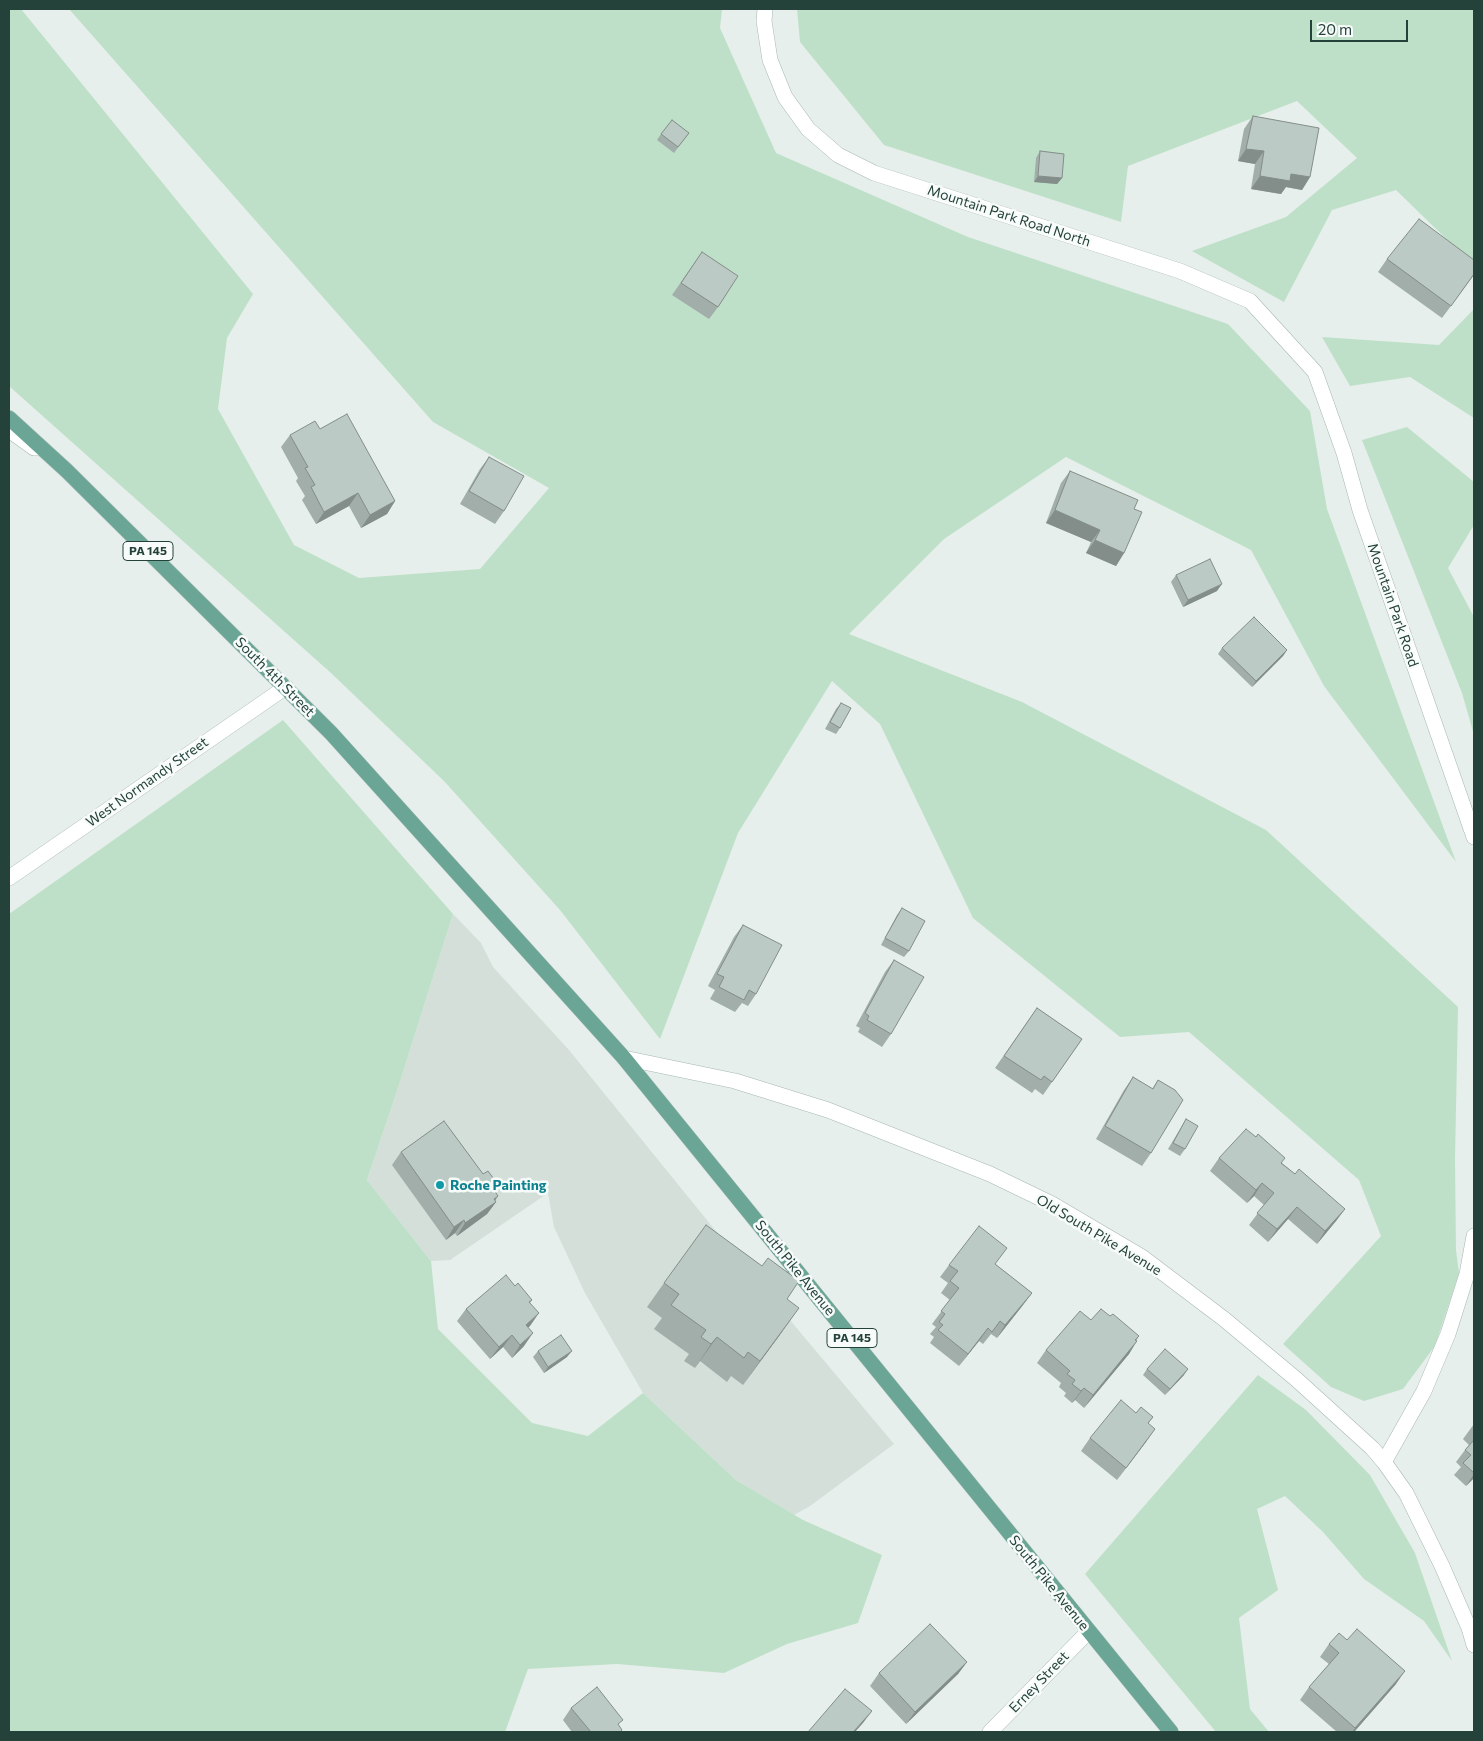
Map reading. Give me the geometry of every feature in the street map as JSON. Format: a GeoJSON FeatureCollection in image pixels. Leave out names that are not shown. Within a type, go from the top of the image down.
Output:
{"type":"FeatureCollection","features":[{"type":"Feature","properties":{"kind":"main road","name":"South 4th Street"},"geometry":{"type":"LineString","coordinates":[[9,418],[67,471],[331,733],[525,950]]}},
{"type":"Feature","properties":{"kind":"main road","name":"South Pike Avenue"},"geometry":{"type":"LineString","coordinates":[[525,950],[624,1058],[1171,1732]]}},
{"type":"Feature","properties":{"kind":"street","name":"Mountain Park Road North"},"geometry":{"type":"LineString","coordinates":[[765,9],[764,21],[770,60],[785,97],[808,130],[838,155],[874,173],[1180,271],[1250,301],[1315,372]]}},
{"type":"Feature","properties":{"kind":"street","name":"Mountain Park Road"},"geometry":{"type":"LineString","coordinates":[[1315,372],[1344,453],[1360,510],[1474,836]]}},
{"type":"Feature","properties":{"kind":"street"},"geometry":{"type":"LineString","coordinates":[[9,430],[67,471]]}},
{"type":"Feature","properties":{"kind":"street","name":"West Normandy Street"},"geometry":{"type":"LineString","coordinates":[[9,878],[286,687]]}},
{"type":"Feature","properties":{"kind":"street","name":"Old South Pike Avenue"},"geometry":{"type":"LineString","coordinates":[[624,1058],[736,1081],[828,1110],[990,1174],[1052,1204],[1142,1257],[1224,1319],[1296,1379],[1372,1448],[1384,1462],[1406,1493],[1465,1619],[1474,1645]]}},
{"type":"Feature","properties":{"kind":"street"},"geometry":{"type":"LineString","coordinates":[[1384,1462],[1424,1391],[1448,1334],[1467,1274],[1474,1236]]}},
{"type":"Feature","properties":{"kind":"street","name":"Erney Street"},"geometry":{"type":"LineString","coordinates":[[990,1732],[1088,1632]]}},
{"type":"Feature","properties":{"kind":"shaded area"},"geometry":{"type":"Polygon","coordinates":[[[453,914],[481,943],[493,967],[569,1050],[732,1251],[894,1444],[810,1506],[794,1515],[736,1480],[643,1393],[585,1293],[554,1227],[548,1193],[450,1260],[431,1261],[367,1180],[453,914]]]}},
{"type":"Feature","properties":{"kind":"green space"},"geometry":{"type":"Polygon","coordinates":[[[9,9],[21,9],[253,294],[227,338],[218,409],[294,545],[359,578],[480,569],[549,488],[433,422],[69,9],[722,9],[720,28],[776,153],[968,237],[1228,324],[1310,411],[1327,509],[1456,862],[1324,686],[1251,550],[1066,457],[944,539],[849,634],[1022,702],[1266,830],[1458,1007],[1455,1160],[1456,1250],[1459,1273],[1435,1346],[1403,1389],[1364,1401],[1331,1387],[1283,1344],[1381,1236],[1359,1180],[1189,1032],[1120,1037],[973,918],[880,724],[832,681],[738,833],[660,1039],[560,910],[444,781],[331,673],[9,386],[9,9]]]}},
{"type":"Feature","properties":{"kind":"green space"},"geometry":{"type":"Polygon","coordinates":[[[797,9],[1474,9],[1474,266],[1396,190],[1332,210],[1284,302],[1192,251],[1286,217],[1357,158],[1297,101],[1128,166],[1121,222],[884,145],[800,42],[797,9]]]}},
{"type":"Feature","properties":{"kind":"green space"},"geometry":{"type":"Polygon","coordinates":[[[1474,309],[1474,418],[1410,377],[1350,386],[1322,337],[1439,345],[1474,309]]]}},
{"type":"Feature","properties":{"kind":"green space"},"geometry":{"type":"Polygon","coordinates":[[[1407,427],[1474,482],[1474,525],[1448,568],[1474,617],[1474,735],[1462,693],[1362,440],[1407,427]]]}},
{"type":"Feature","properties":{"kind":"green space"},"geometry":{"type":"Polygon","coordinates":[[[283,720],[453,914],[367,1180],[431,1261],[438,1329],[532,1423],[588,1436],[643,1393],[736,1480],[803,1520],[882,1555],[858,1623],[787,1644],[724,1673],[617,1664],[528,1669],[505,1732],[9,1732],[9,914],[283,720]]]}},
{"type":"Feature","properties":{"kind":"green space"},"geometry":{"type":"Polygon","coordinates":[[[1258,1375],[1306,1410],[1370,1475],[1415,1553],[1452,1661],[1424,1621],[1364,1579],[1323,1532],[1285,1496],[1257,1509],[1278,1590],[1239,1618],[1250,1709],[1269,1732],[1216,1732],[1085,1574],[1258,1375]]]}},
{"type":"Feature","properties":{"kind":"building"},"geometry":{"type":"Polygon","coordinates":[[[1253,116],[1319,128],[1310,177],[1291,174],[1290,181],[1260,176],[1264,151],[1246,149],[1253,116]]]}},
{"type":"Feature","properties":{"kind":"building"},"geometry":{"type":"Polygon","coordinates":[[[672,120],[689,133],[678,147],[661,134],[672,120]]]}},
{"type":"Feature","properties":{"kind":"building"},"geometry":{"type":"Polygon","coordinates":[[[1040,151],[1064,154],[1062,178],[1038,176],[1040,151]]]}},
{"type":"Feature","properties":{"kind":"building"},"geometry":{"type":"Polygon","coordinates":[[[1419,219],[1474,260],[1474,274],[1451,306],[1387,259],[1419,219]]]}},
{"type":"Feature","properties":{"kind":"building"},"geometry":{"type":"Polygon","coordinates":[[[702,252],[738,276],[718,307],[681,283],[702,252]]]}},
{"type":"Feature","properties":{"kind":"building"},"geometry":{"type":"Polygon","coordinates":[[[347,414],[395,501],[370,515],[358,493],[324,512],[311,487],[315,485],[305,468],[308,467],[290,435],[315,421],[320,429],[347,414]]]}},
{"type":"Feature","properties":{"kind":"building"},"geometry":{"type":"Polygon","coordinates":[[[489,457],[524,476],[504,511],[469,491],[489,457]]]}},
{"type":"Feature","properties":{"kind":"building"},"geometry":{"type":"Polygon","coordinates":[[[1070,471],[1138,500],[1134,509],[1142,512],[1124,553],[1095,540],[1100,530],[1055,510],[1070,471]]]}},
{"type":"Feature","properties":{"kind":"building"},"geometry":{"type":"Polygon","coordinates":[[[1210,559],[1222,584],[1188,600],[1176,575],[1210,559]]]}},
{"type":"Feature","properties":{"kind":"building"},"geometry":{"type":"Polygon","coordinates":[[[1254,617],[1287,650],[1256,681],[1222,648],[1254,617]]]}},
{"type":"Feature","properties":{"kind":"building"},"geometry":{"type":"Polygon","coordinates":[[[841,703],[851,708],[840,728],[830,722],[841,703]]]}},
{"type":"Feature","properties":{"kind":"building"},"geometry":{"type":"Polygon","coordinates":[[[902,908],[925,921],[909,951],[885,938],[902,908]]]}},
{"type":"Feature","properties":{"kind":"building"},"geometry":{"type":"Polygon","coordinates":[[[743,925],[782,945],[756,994],[749,990],[744,1000],[719,987],[724,977],[717,974],[743,925]]]}},
{"type":"Feature","properties":{"kind":"building"},"geometry":{"type":"Polygon","coordinates":[[[894,960],[924,977],[891,1034],[867,1020],[869,1016],[865,1013],[894,960]]]}},
{"type":"Feature","properties":{"kind":"building"},"geometry":{"type":"Polygon","coordinates":[[[1037,1008],[1082,1039],[1052,1082],[1044,1076],[1041,1080],[1004,1056],[1037,1008]]]}},
{"type":"Feature","properties":{"kind":"building"},"geometry":{"type":"Polygon","coordinates":[[[1133,1077],[1153,1089],[1158,1080],[1175,1090],[1183,1100],[1151,1153],[1105,1126],[1133,1077]]]}},
{"type":"Feature","properties":{"kind":"building"},"geometry":{"type":"Polygon","coordinates":[[[1186,1119],[1198,1126],[1185,1149],[1173,1143],[1186,1119]]]}},
{"type":"Feature","properties":{"kind":"building","name":"Roche Painting"},"geometry":{"type":"Polygon","coordinates":[[[444,1121],[483,1174],[488,1171],[499,1186],[494,1190],[498,1196],[494,1199],[496,1202],[465,1223],[464,1220],[454,1227],[401,1152],[444,1121]]]}},
{"type":"Feature","properties":{"kind":"building"},"geometry":{"type":"Polygon","coordinates":[[[1246,1129],[1256,1137],[1258,1134],[1285,1158],[1281,1163],[1295,1174],[1299,1169],[1345,1209],[1325,1231],[1297,1207],[1277,1229],[1257,1213],[1274,1193],[1262,1183],[1256,1190],[1219,1158],[1246,1129]]]}},
{"type":"Feature","properties":{"kind":"building"},"geometry":{"type":"Polygon","coordinates":[[[706,1225],[762,1266],[768,1258],[799,1281],[787,1299],[799,1308],[760,1361],[748,1352],[744,1358],[717,1337],[711,1344],[701,1337],[706,1330],[671,1305],[679,1294],[664,1283],[706,1225]]]}},
{"type":"Feature","properties":{"kind":"building"},"geometry":{"type":"Polygon","coordinates":[[[979,1226],[1007,1248],[995,1264],[1032,1293],[1005,1325],[1000,1321],[992,1332],[988,1328],[968,1354],[938,1330],[943,1325],[939,1322],[945,1314],[941,1311],[959,1288],[950,1281],[958,1271],[949,1265],[979,1226]]]}},
{"type":"Feature","properties":{"kind":"building"},"geometry":{"type":"Polygon","coordinates":[[[506,1275],[515,1286],[518,1283],[532,1300],[529,1302],[539,1313],[526,1325],[533,1333],[520,1345],[512,1335],[499,1347],[466,1309],[506,1275]]]}},
{"type":"Feature","properties":{"kind":"building"},"geometry":{"type":"Polygon","coordinates":[[[1101,1309],[1110,1316],[1113,1314],[1139,1336],[1093,1395],[1084,1388],[1081,1391],[1072,1384],[1075,1380],[1067,1374],[1070,1371],[1046,1350],[1080,1311],[1091,1320],[1101,1309]]]}},
{"type":"Feature","properties":{"kind":"building"},"geometry":{"type":"Polygon","coordinates":[[[561,1335],[572,1351],[548,1367],[538,1351],[561,1335]]]}},
{"type":"Feature","properties":{"kind":"building"},"geometry":{"type":"Polygon","coordinates":[[[1165,1349],[1188,1369],[1170,1389],[1147,1369],[1165,1349]]]}},
{"type":"Feature","properties":{"kind":"building"},"geometry":{"type":"Polygon","coordinates":[[[1121,1400],[1136,1413],[1141,1407],[1153,1417],[1148,1423],[1155,1429],[1126,1468],[1090,1438],[1121,1400]]]}},
{"type":"Feature","properties":{"kind":"building"},"geometry":{"type":"Polygon","coordinates":[[[1474,1440],[1474,1473],[1463,1463],[1471,1455],[1465,1450],[1474,1440]]]}},
{"type":"Feature","properties":{"kind":"building"},"geometry":{"type":"Polygon","coordinates":[[[930,1624],[967,1662],[915,1712],[879,1673],[930,1624]]]}},
{"type":"Feature","properties":{"kind":"building"},"geometry":{"type":"Polygon","coordinates":[[[1357,1629],[1405,1671],[1355,1728],[1309,1687],[1339,1653],[1329,1644],[1339,1633],[1347,1640],[1357,1629]]]}},
{"type":"Feature","properties":{"kind":"building"},"geometry":{"type":"Polygon","coordinates":[[[597,1687],[623,1720],[618,1724],[622,1730],[620,1732],[591,1732],[571,1708],[597,1687]]]}},
{"type":"Feature","properties":{"kind":"building"},"geometry":{"type":"Polygon","coordinates":[[[845,1689],[872,1711],[854,1731],[856,1732],[808,1732],[845,1689]]]}},
{"type":"Feature","properties":{"kind":"place","name":"Roche Painting"},"geometry":{"type":"Point","coordinates":[440,1185]}}]}
